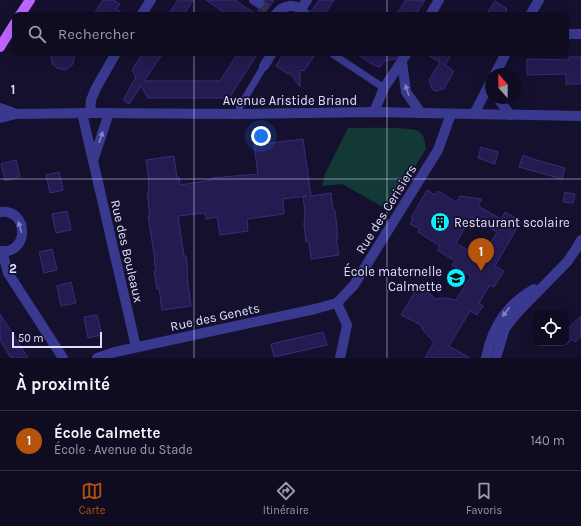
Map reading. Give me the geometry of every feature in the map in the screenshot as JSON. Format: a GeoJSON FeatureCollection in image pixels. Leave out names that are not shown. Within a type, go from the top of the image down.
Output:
{"type":"FeatureCollection","features":[{"type":"Feature","properties":{"kind":"main road"},"geometry":{"type":"LineString","coordinates":[[22,12],[30,0]]}},
{"type":"Feature","properties":{"kind":"main road"},"geometry":{"type":"LineString","coordinates":[[0,47],[12,28]]}},
{"type":"Feature","properties":{"kind":"street"},"geometry":{"type":"LineString","coordinates":[[143,12],[151,0]]}},
{"type":"Feature","properties":{"kind":"street"},"geometry":{"type":"LineString","coordinates":[[275,12],[290,5],[303,12],[307,0]]}},
{"type":"Feature","properties":{"kind":"street"},"geometry":{"type":"LineString","coordinates":[[432,12],[439,0]]}},
{"type":"Feature","properties":{"kind":"street"},"geometry":{"type":"LineString","coordinates":[[532,12],[539,0]]}},
{"type":"Feature","properties":{"kind":"street"},"geometry":{"type":"LineString","coordinates":[[569,34],[581,34]]}},
{"type":"Feature","properties":{"kind":"street"},"geometry":{"type":"LineString","coordinates":[[86,113],[96,88],[114,56]]}},
{"type":"Feature","properties":{"kind":"street"},"geometry":{"type":"LineString","coordinates":[[264,66],[270,56]]}},
{"type":"Feature","properties":{"kind":"street"},"geometry":{"type":"LineString","coordinates":[[374,112],[384,88],[405,56]]}},
{"type":"Feature","properties":{"kind":"street"},"geometry":{"type":"LineString","coordinates":[[498,68],[504,56]]}},
{"type":"Feature","properties":{"kind":"street"},"geometry":{"type":"LineString","coordinates":[[402,62],[406,92],[420,113]]}},
{"type":"Feature","properties":{"kind":"street"},"geometry":{"type":"LineString","coordinates":[[474,114],[485,95]]}},
{"type":"Feature","properties":{"kind":"street"},"geometry":{"type":"LineString","coordinates":[[502,104],[510,115]]}},
{"type":"Feature","properties":{"kind":"street"},"geometry":{"type":"LineString","coordinates":[[0,108],[16,114]]}},
{"type":"Feature","properties":{"kind":"street","name":"Avenue Aristide Briand"},"geometry":{"type":"LineString","coordinates":[[0,118],[16,114],[238,114],[374,112],[581,116]]}},
{"type":"Feature","properties":{"kind":"street","name":"Rue des Bouleaux"},"geometry":{"type":"LineString","coordinates":[[86,113],[93,160],[136,347]]}},
{"type":"Feature","properties":{"kind":"street"},"geometry":{"type":"LineString","coordinates":[[93,160],[109,113]]}},
{"type":"Feature","properties":{"kind":"street","name":"Rue des Cerisiers"},"geometry":{"type":"LineString","coordinates":[[337,303],[354,285],[438,150],[451,114]]}},
{"type":"Feature","properties":{"kind":"street"},"geometry":{"type":"LineString","coordinates":[[0,212],[10,213],[17,218],[21,224],[23,232],[21,240],[16,246],[10,250],[1,251],[8,273],[63,358]]}},
{"type":"Feature","properties":{"kind":"street"},"geometry":{"type":"LineString","coordinates":[[496,358],[505,328],[518,312],[567,262],[581,240]]}},
{"type":"Feature","properties":{"kind":"street"},"geometry":{"type":"LineString","coordinates":[[486,358],[489,344],[497,324],[510,307],[529,292],[548,281]]}},
{"type":"Feature","properties":{"kind":"street"},"geometry":{"type":"LineString","coordinates":[[337,303],[348,325],[340,358]]}},
{"type":"Feature","properties":{"kind":"street","name":"Rue des Genets"},"geometry":{"type":"LineString","coordinates":[[98,358],[136,347],[337,303]]}},
{"type":"Feature","properties":{"kind":"lane"},"geometry":{"type":"LineString","coordinates":[[336,56],[384,88]]}},
{"type":"Feature","properties":{"kind":"lane"},"geometry":{"type":"LineString","coordinates":[[238,114],[240,104],[264,66]]}},
{"type":"Feature","properties":{"kind":"green space"},"geometry":{"type":"Polygon","coordinates":[[[348,128],[407,129],[420,132],[423,136],[426,149],[388,210],[342,184],[322,186],[325,174],[348,128]]]}},
{"type":"Feature","properties":{"kind":"building"},"geometry":{"type":"Polygon","coordinates":[[[103,0],[113,0],[120,4],[116,9],[120,12],[95,12],[103,0]]]}},
{"type":"Feature","properties":{"kind":"building"},"geometry":{"type":"Polygon","coordinates":[[[178,0],[193,0],[186,12],[170,12],[178,0]]]}},
{"type":"Feature","properties":{"kind":"building"},"geometry":{"type":"Polygon","coordinates":[[[206,0],[235,0],[253,12],[224,12],[206,0]]]}},
{"type":"Feature","properties":{"kind":"building"},"geometry":{"type":"Polygon","coordinates":[[[265,0],[274,0],[266,12],[258,12],[258,9],[264,7],[265,0]]]}},
{"type":"Feature","properties":{"kind":"building"},"geometry":{"type":"Polygon","coordinates":[[[319,0],[334,0],[326,12],[311,11],[319,0]]]}},
{"type":"Feature","properties":{"kind":"building"},"geometry":{"type":"Polygon","coordinates":[[[406,0],[425,0],[417,12],[398,12],[406,0]]]}},
{"type":"Feature","properties":{"kind":"building"},"geometry":{"type":"Polygon","coordinates":[[[495,1],[507,9],[506,12],[488,12],[495,1]]]}},
{"type":"Feature","properties":{"kind":"building"},"geometry":{"type":"Polygon","coordinates":[[[52,56],[74,56],[73,64],[66,70],[57,68],[53,65],[52,56]]]}},
{"type":"Feature","properties":{"kind":"building"},"geometry":{"type":"Polygon","coordinates":[[[141,56],[161,56],[144,81],[220,81],[236,56],[256,56],[229,98],[148,98],[141,86],[129,104],[123,100],[136,77],[132,70],[141,56]]]}},
{"type":"Feature","properties":{"kind":"building"},"geometry":{"type":"Polygon","coordinates":[[[282,56],[314,56],[305,70],[300,71],[300,87],[290,73],[288,74],[276,66],[282,56]]]}},
{"type":"Feature","properties":{"kind":"building"},"geometry":{"type":"Polygon","coordinates":[[[360,56],[398,56],[396,59],[384,61],[379,67],[360,56]]]}},
{"type":"Feature","properties":{"kind":"building"},"geometry":{"type":"Polygon","coordinates":[[[429,56],[450,56],[445,65],[454,71],[443,90],[441,89],[435,91],[432,89],[429,80],[440,62],[429,56]]]}},
{"type":"Feature","properties":{"kind":"building"},"geometry":{"type":"Polygon","coordinates":[[[569,57],[581,57],[581,84],[566,84],[566,74],[527,75],[527,59],[569,60],[569,57]]]}},
{"type":"Feature","properties":{"kind":"building"},"geometry":{"type":"Polygon","coordinates":[[[303,139],[311,196],[331,193],[333,210],[335,210],[338,238],[336,238],[339,255],[311,259],[309,242],[306,242],[304,225],[305,212],[303,197],[307,196],[283,199],[284,214],[247,219],[248,231],[220,235],[217,217],[206,219],[205,213],[178,216],[184,256],[186,256],[191,306],[162,310],[159,288],[157,289],[154,271],[156,271],[155,260],[148,216],[150,216],[147,193],[149,193],[149,181],[146,160],[174,156],[177,178],[179,177],[180,185],[212,180],[212,178],[258,174],[254,145],[303,139]]]}},
{"type":"Feature","properties":{"kind":"building"},"geometry":{"type":"Polygon","coordinates":[[[481,147],[498,152],[495,164],[478,158],[481,147]]]}},
{"type":"Feature","properties":{"kind":"building"},"geometry":{"type":"Polygon","coordinates":[[[523,155],[565,168],[562,179],[519,167],[523,155]]]}},
{"type":"Feature","properties":{"kind":"building"},"geometry":{"type":"Polygon","coordinates":[[[16,160],[20,177],[5,181],[1,164],[16,160]]]}},
{"type":"Feature","properties":{"kind":"building"},"geometry":{"type":"Polygon","coordinates":[[[59,172],[63,190],[50,193],[46,175],[59,172]]]}},
{"type":"Feature","properties":{"kind":"building"},"geometry":{"type":"Polygon","coordinates":[[[427,190],[435,195],[438,191],[456,202],[460,196],[482,199],[478,206],[501,219],[505,212],[521,221],[495,266],[504,271],[494,287],[490,285],[479,303],[483,306],[477,315],[470,311],[449,346],[470,358],[425,358],[434,342],[423,330],[421,325],[401,315],[419,285],[436,299],[445,298],[456,300],[471,276],[452,265],[455,261],[437,250],[440,246],[418,232],[420,229],[410,224],[413,219],[411,218],[427,190]],[[471,217],[456,243],[482,258],[497,232],[471,217]]]}},
{"type":"Feature","properties":{"kind":"building"},"geometry":{"type":"Polygon","coordinates":[[[565,192],[575,194],[573,203],[563,202],[565,192]]]}},
{"type":"Feature","properties":{"kind":"building"},"geometry":{"type":"Polygon","coordinates":[[[67,211],[71,230],[56,233],[52,214],[67,211]]]}},
{"type":"Feature","properties":{"kind":"building"},"geometry":{"type":"Polygon","coordinates":[[[52,249],[57,270],[44,273],[39,252],[52,249]]]}},
{"type":"Feature","properties":{"kind":"building"},"geometry":{"type":"Polygon","coordinates":[[[71,282],[76,303],[61,306],[57,286],[71,282]]]}},
{"type":"Feature","properties":{"kind":"building"},"geometry":{"type":"Polygon","coordinates":[[[0,314],[28,358],[11,358],[0,340],[0,314]]]}},
{"type":"Feature","properties":{"kind":"building"},"geometry":{"type":"Polygon","coordinates":[[[97,315],[102,335],[88,338],[84,317],[97,315]]]}},
{"type":"Feature","properties":{"kind":"building"},"geometry":{"type":"Polygon","coordinates":[[[581,316],[581,336],[575,342],[572,339],[569,342],[569,327],[581,316]]]}},
{"type":"Feature","properties":{"kind":"building"},"geometry":{"type":"Polygon","coordinates":[[[323,332],[327,345],[274,357],[271,344],[323,332]]]}},
{"type":"Feature","properties":{"kind":"tunnel"},"geometry":{"type":"LineString","coordinates":[[259,3],[268,9]]}},
{"type":"Feature","properties":{"kind":"place","name":"Restaurant scolaire"},"geometry":{"type":"Point","coordinates":[440,222]}},
{"type":"Feature","properties":{"kind":"place","name":"École Calmette"},"geometry":{"type":"Point","coordinates":[481,271]}},
{"type":"Feature","properties":{"kind":"place","name":"École maternelle Calmette"},"geometry":{"type":"Point","coordinates":[456,278]}}]}
